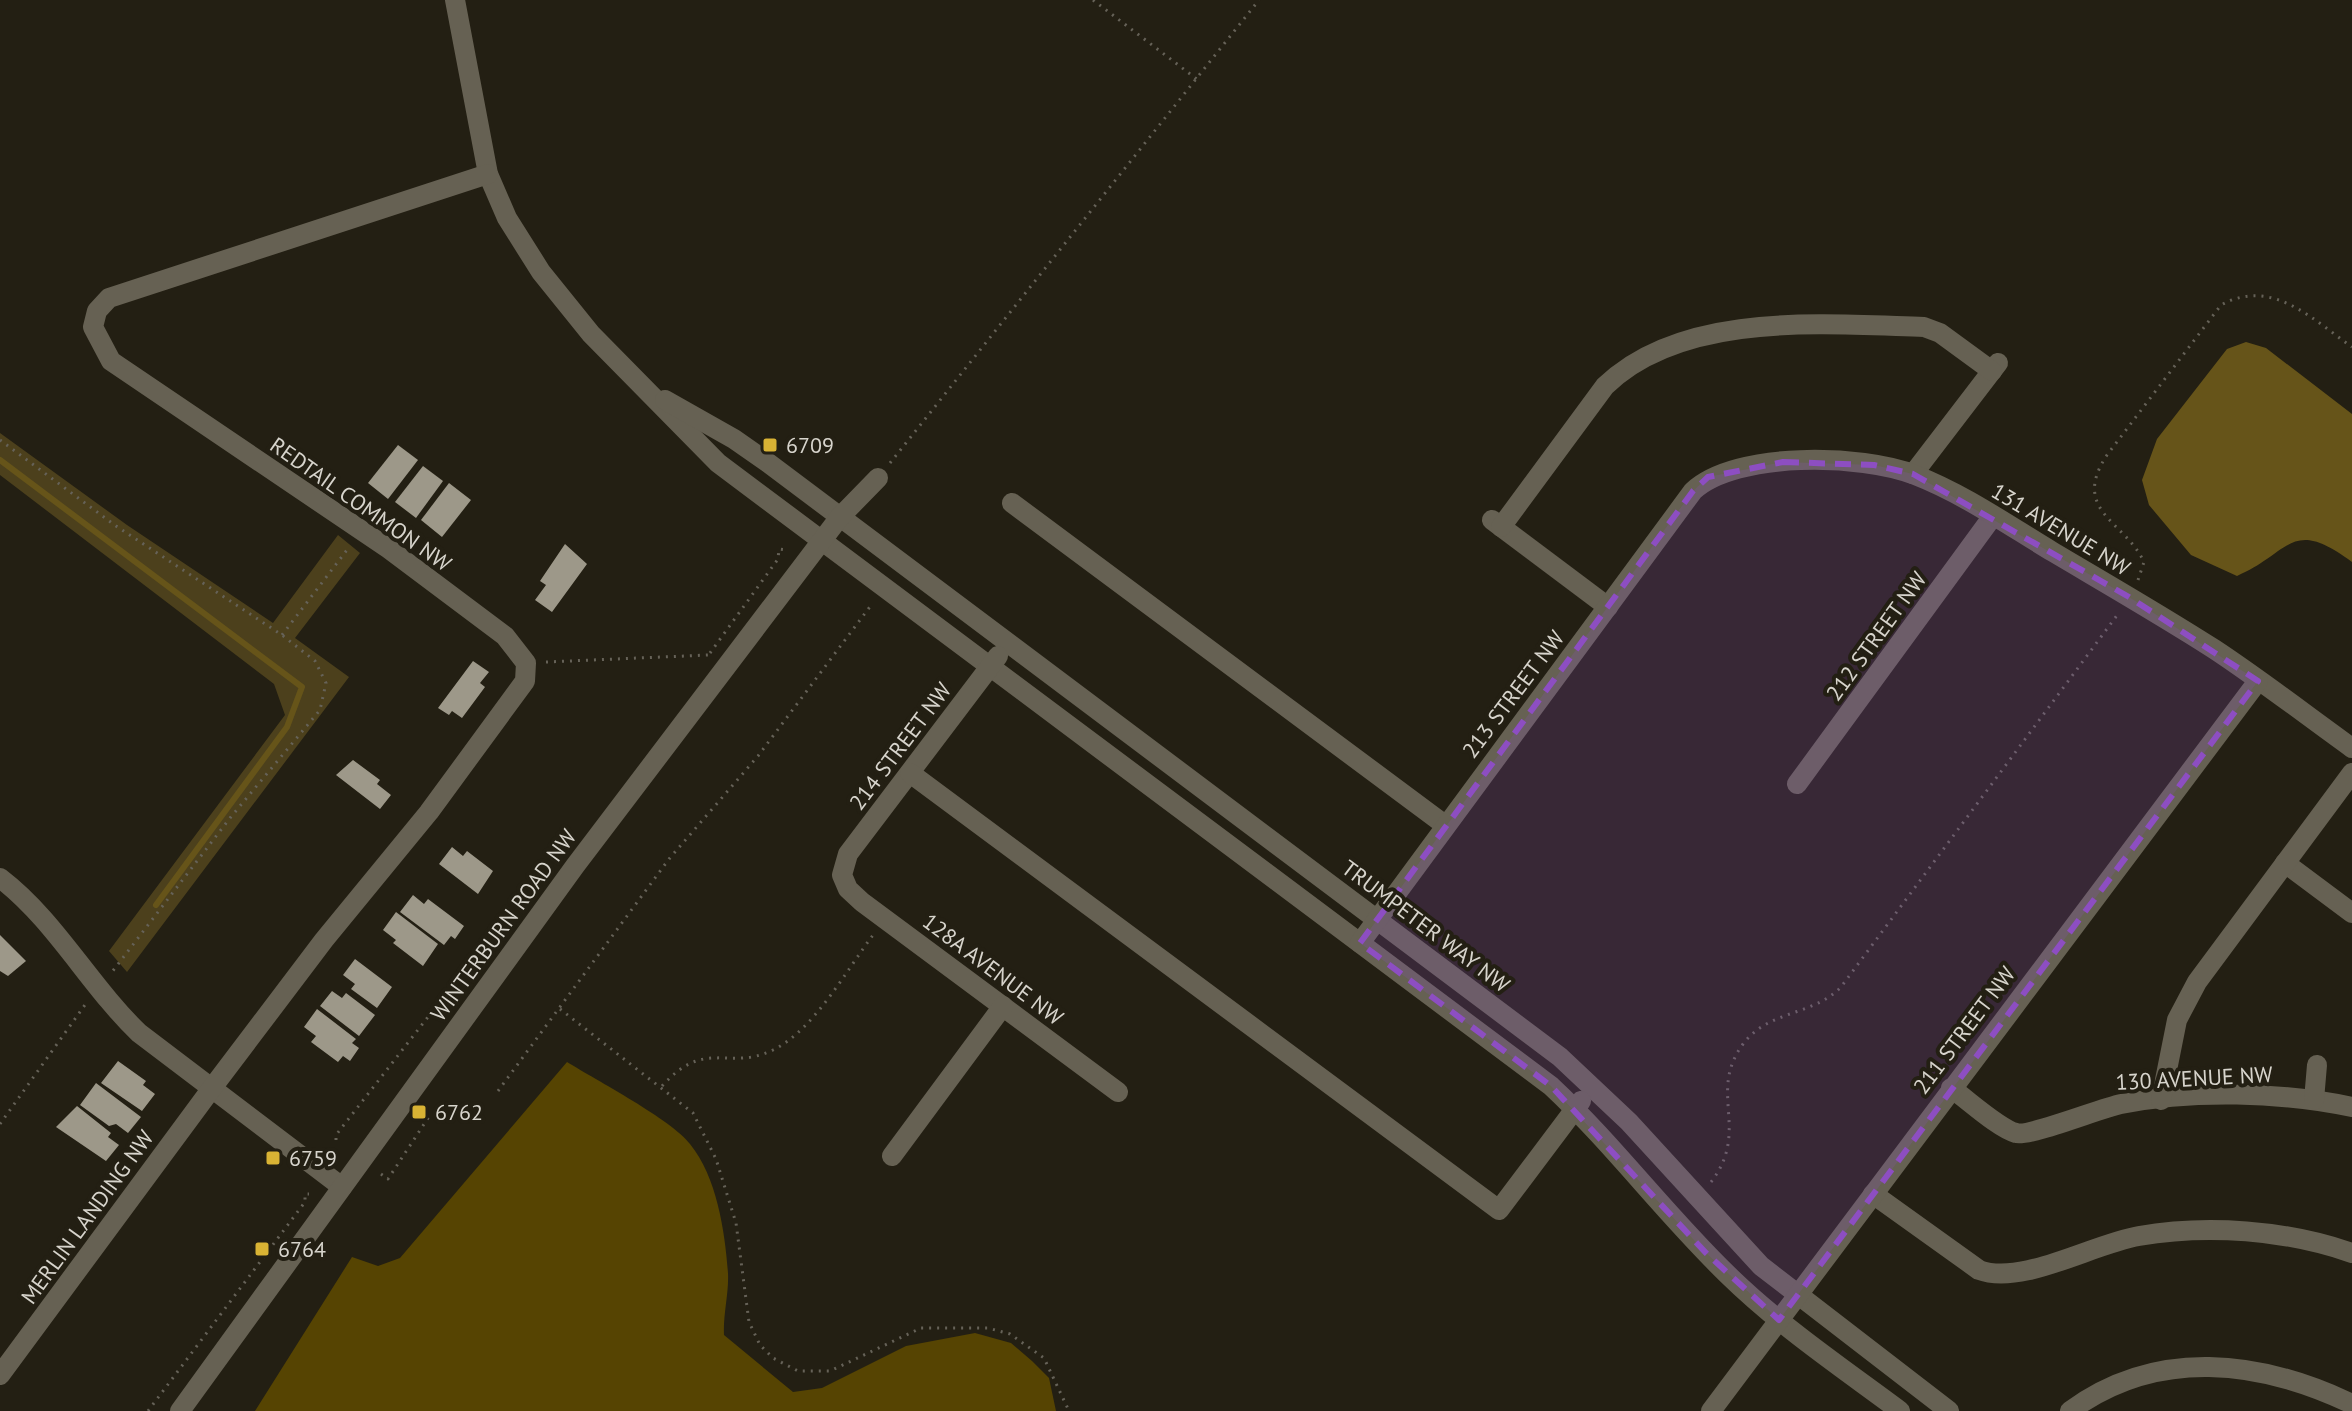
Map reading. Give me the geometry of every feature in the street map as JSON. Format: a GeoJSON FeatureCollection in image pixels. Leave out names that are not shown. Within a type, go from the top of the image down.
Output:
{"type":"FeatureCollection","features":[{"type":"Feature","properties":{"kind":"street"},"geometry":{"type":"LineString","coordinates":[[455,0],[488,174],[507,218],[541,272],[591,334],[641,386],[739,481],[1527,1068],[1575,1108],[1706,1253],[1779,1320],[1900,1411]]}},
{"type":"Feature","properties":{"kind":"street","name":"REDTAIL COMMON NW"},"geometry":{"type":"LineString","coordinates":[[488,174],[109,298],[97,311],[93,327],[111,361],[362,530],[505,636],[526,663]]}},
{"type":"Feature","properties":{"kind":"street"},"geometry":{"type":"LineString","coordinates":[[1608,607],[1496,524],[1605,386],[1623,368],[1671,344],[1780,324],[1924,327],[1940,333],[1995,367],[1913,474]]}},
{"type":"Feature","properties":{"kind":"street","name":"TRUMPETER WAY NW"},"geometry":{"type":"LineString","coordinates":[[641,386],[734,439],[1594,1085],[1728,1234],[1796,1297],[1949,1411]]}},
{"type":"Feature","properties":{"kind":"street","name":"131 AVENUE NW"},"geometry":{"type":"LineString","coordinates":[[1708,477],[1783,462],[1826,461],[1874,465],[1913,474],[1993,516],[2216,651],[2352,748]]}},
{"type":"Feature","properties":{"kind":"street","name":"213 STREET NW"},"geometry":{"type":"LineString","coordinates":[[1360,943],[1693,491],[1708,477]]}},
{"type":"Feature","properties":{"kind":"street","name":"WINTERBURN ROAD NW"},"geometry":{"type":"LineString","coordinates":[[180,1411],[575,866],[821,541],[878,478]]}},
{"type":"Feature","properties":{"kind":"street"},"geometry":{"type":"LineString","coordinates":[[1012,503],[1445,825]]}},
{"type":"Feature","properties":{"kind":"street","name":"212 STREET NW"},"geometry":{"type":"LineString","coordinates":[[1797,784],[1993,516]]}},
{"type":"Feature","properties":{"kind":"street","name":"214 STREET NW"},"geometry":{"type":"LineString","coordinates":[[844,882],[843,862],[1008,643]]}},
{"type":"Feature","properties":{"kind":"street"},"geometry":{"type":"LineString","coordinates":[[212,1088],[517,696],[525,681],[526,663]]}},
{"type":"Feature","properties":{"kind":"street","name":"211 STREET NW"},"geometry":{"type":"LineString","coordinates":[[1711,1411],[2258,681]]}},
{"type":"Feature","properties":{"kind":"street"},"geometry":{"type":"LineString","coordinates":[[910,773],[1499,1210],[1594,1085]]}},
{"type":"Feature","properties":{"kind":"street"},"geometry":{"type":"LineString","coordinates":[[2161,1100],[2177,1020],[2185,1003],[2352,773]]}},
{"type":"Feature","properties":{"kind":"street"},"geometry":{"type":"LineString","coordinates":[[2285,863],[2352,913]]}},
{"type":"Feature","properties":{"kind":"street"},"geometry":{"type":"LineString","coordinates":[[0,878],[40,916],[119,1013],[342,1187]]}},
{"type":"Feature","properties":{"kind":"street","name":"128A AVENUE NW"},"geometry":{"type":"LineString","coordinates":[[844,882],[854,895],[885,919],[1118,1092]]}},
{"type":"Feature","properties":{"kind":"street"},"geometry":{"type":"LineString","coordinates":[[892,1156],[1003,1006]]}},
{"type":"Feature","properties":{"kind":"street"},"geometry":{"type":"LineString","coordinates":[[2314,1100],[2317,1065]]}},
{"type":"Feature","properties":{"kind":"street","name":"MERLIN LANDING NW"},"geometry":{"type":"LineString","coordinates":[[0,1375],[212,1088]]}},
{"type":"Feature","properties":{"kind":"street","name":"130 AVENUE NW"},"geometry":{"type":"LineString","coordinates":[[1951,1088],[2016,1133],[2029,1133],[2081,1114],[2124,1103],[2161,1100],[2243,1095],[2314,1100],[2352,1107]]}},
{"type":"Feature","properties":{"kind":"street"},"geometry":{"type":"LineString","coordinates":[[1873,1194],[1979,1270],[1996,1277],[2029,1271],[2080,1251],[2137,1236],[2182,1230],[2235,1231],[2327,1245],[2352,1253]]}},
{"type":"Feature","properties":{"kind":"street"},"geometry":{"type":"LineString","coordinates":[[2070,1411],[2121,1383],[2165,1370],[2214,1366],[2260,1371],[2307,1382],[2352,1404]]}},
{"type":"Feature","properties":{"kind":"path"},"geometry":{"type":"LineString","coordinates":[[1093,0],[1198,80]]}},
{"type":"Feature","properties":{"kind":"path"},"geometry":{"type":"LineString","coordinates":[[878,478],[1259,0]]}},
{"type":"Feature","properties":{"kind":"path"},"geometry":{"type":"LineString","coordinates":[[2136,583],[2144,570],[2144,562],[2097,505],[2096,480],[2107,455],[2221,305],[2235,297],[2274,296],[2352,347]]}},
{"type":"Feature","properties":{"kind":"path"},"geometry":{"type":"LineString","coordinates":[[0,440],[116,526],[282,635],[315,661],[322,672],[325,697],[320,710],[230,818],[110,974]]}},
{"type":"Feature","properties":{"kind":"path"},"geometry":{"type":"LineString","coordinates":[[282,635],[362,530]]}},
{"type":"Feature","properties":{"kind":"path"},"geometry":{"type":"LineString","coordinates":[[699,667],[778,559],[779,549],[787,550]]}},
{"type":"Feature","properties":{"kind":"path"},"geometry":{"type":"LineString","coordinates":[[498,1091],[669,859],[758,756],[872,604]]}},
{"type":"Feature","properties":{"kind":"path"},"geometry":{"type":"LineString","coordinates":[[1704,1189],[1717,1173],[1729,1146],[1727,1082],[1745,1041],[1766,1022],[1819,1004],[1841,987],[2122,608]]}},
{"type":"Feature","properties":{"kind":"path"},"geometry":{"type":"LineString","coordinates":[[526,663],[708,655]]}},
{"type":"Feature","properties":{"kind":"path"},"geometry":{"type":"LineString","coordinates":[[662,1086],[685,1064],[698,1058],[757,1056],[795,1036],[885,919]]}},
{"type":"Feature","properties":{"kind":"path"},"geometry":{"type":"LineString","coordinates":[[336,1140],[336,1135],[435,1008],[502,932]]}},
{"type":"Feature","properties":{"kind":"path"},"geometry":{"type":"LineString","coordinates":[[0,1124],[88,1002]]}},
{"type":"Feature","properties":{"kind":"path"},"geometry":{"type":"LineString","coordinates":[[560,1009],[693,1113],[707,1139],[736,1223],[749,1322],[760,1345],[773,1358],[798,1371],[830,1371],[921,1328],[988,1328],[1010,1334],[1044,1358],[1069,1411]]}},
{"type":"Feature","properties":{"kind":"path"},"geometry":{"type":"LineString","coordinates":[[381,1174],[388,1179],[430,1115]]}},
{"type":"Feature","properties":{"kind":"path"},"geometry":{"type":"LineString","coordinates":[[148,1411],[305,1202],[305,1194],[309,1194]]}},
{"type":"Feature","properties":{"kind":"highlighted area"},"geometry":{"type":"Polygon","coordinates":[[[1783,462],[1874,465],[1913,474],[2129,597],[2258,681],[1779,1320],[1706,1253],[1551,1086],[1360,943],[1693,491],[1708,477],[1783,462]]]}},
{"type":"Feature","properties":{"kind":"shaded area"},"geometry":{"type":"Polygon","coordinates":[[[2246,342],[2266,348],[2352,414],[2352,562],[2331,548],[2303,540],[2281,549],[2237,576],[2191,555],[2149,505],[2142,480],[2157,439],[2227,349],[2246,342]]]}},
{"type":"Feature","properties":{"kind":"shaded area"},"geometry":{"type":"Polygon","coordinates":[[[0,433],[127,525],[273,623],[338,535],[360,553],[295,638],[349,677],[127,972],[109,951],[285,715],[274,684],[0,475],[0,433]]]}},
{"type":"Feature","properties":{"kind":"shaded area"},"geometry":{"type":"Polygon","coordinates":[[[567,1062],[681,1134],[699,1157],[713,1189],[725,1240],[728,1281],[724,1335],[793,1392],[822,1388],[906,1346],[975,1333],[1011,1343],[1032,1361],[1049,1378],[1056,1411],[255,1411],[352,1257],[378,1266],[400,1258],[567,1062]]]}},
{"type":"Feature","properties":{"kind":"building"},"geometry":{"type":"Polygon","coordinates":[[[398,445],[418,460],[388,499],[368,483],[398,445]]]}},
{"type":"Feature","properties":{"kind":"building"},"geometry":{"type":"Polygon","coordinates":[[[423,466],[443,481],[416,518],[395,502],[423,466]]]}},
{"type":"Feature","properties":{"kind":"building"},"geometry":{"type":"Polygon","coordinates":[[[449,483],[471,500],[442,537],[421,520],[449,483]]]}},
{"type":"Feature","properties":{"kind":"building"},"geometry":{"type":"Polygon","coordinates":[[[565,544],[587,564],[552,612],[535,600],[546,585],[540,581],[565,544]]]}},
{"type":"Feature","properties":{"kind":"building"},"geometry":{"type":"Polygon","coordinates":[[[473,661],[489,672],[480,683],[485,687],[462,718],[452,711],[449,715],[438,708],[473,661]]]}},
{"type":"Feature","properties":{"kind":"building"},"geometry":{"type":"Polygon","coordinates":[[[353,760],[380,780],[377,784],[391,795],[380,809],[336,775],[353,760]]]}},
{"type":"Feature","properties":{"kind":"building"},"geometry":{"type":"Polygon","coordinates":[[[452,847],[463,856],[467,851],[493,871],[478,894],[439,864],[452,847]]]}},
{"type":"Feature","properties":{"kind":"building"},"geometry":{"type":"Polygon","coordinates":[[[413,895],[424,904],[428,899],[464,926],[455,939],[451,936],[444,945],[400,912],[413,895]]]}},
{"type":"Feature","properties":{"kind":"building"},"geometry":{"type":"Polygon","coordinates":[[[396,912],[438,944],[423,966],[393,943],[396,940],[383,930],[396,912]]]}},
{"type":"Feature","properties":{"kind":"building"},"geometry":{"type":"Polygon","coordinates":[[[0,935],[26,961],[8,976],[0,971],[0,935]]]}},
{"type":"Feature","properties":{"kind":"building"},"geometry":{"type":"Polygon","coordinates":[[[355,959],[392,987],[377,1008],[351,989],[355,984],[343,975],[355,959]]]}},
{"type":"Feature","properties":{"kind":"building"},"geometry":{"type":"Polygon","coordinates":[[[332,991],[342,998],[346,993],[375,1015],[359,1036],[320,1006],[332,991]]]}},
{"type":"Feature","properties":{"kind":"building"},"geometry":{"type":"Polygon","coordinates":[[[317,1009],[356,1039],[352,1043],[359,1048],[350,1061],[343,1056],[338,1062],[311,1042],[316,1036],[304,1027],[317,1009]]]}},
{"type":"Feature","properties":{"kind":"building"},"geometry":{"type":"Polygon","coordinates":[[[118,1061],[146,1081],[143,1085],[155,1094],[142,1111],[101,1083],[118,1061]]]}},
{"type":"Feature","properties":{"kind":"building"},"geometry":{"type":"Polygon","coordinates":[[[96,1083],[141,1117],[128,1133],[116,1124],[109,1126],[80,1105],[96,1083]]]}},
{"type":"Feature","properties":{"kind":"building"},"geometry":{"type":"Polygon","coordinates":[[[77,1106],[111,1133],[108,1137],[119,1145],[106,1161],[56,1127],[77,1106]]]}},
{"type":"Feature","properties":{"kind":"waterway"},"geometry":{"type":"LineString","coordinates":[[0,460],[302,687],[287,727],[156,905]]}},
{"type":"Feature","properties":{"kind":"place","name":"6709"},"geometry":{"type":"Point","coordinates":[770,445]}},
{"type":"Feature","properties":{"kind":"place","name":"6762"},"geometry":{"type":"Point","coordinates":[419,1112]}},
{"type":"Feature","properties":{"kind":"place","name":"6759"},"geometry":{"type":"Point","coordinates":[273,1158]}},
{"type":"Feature","properties":{"kind":"place","name":"6764"},"geometry":{"type":"Point","coordinates":[262,1249]}}]}
